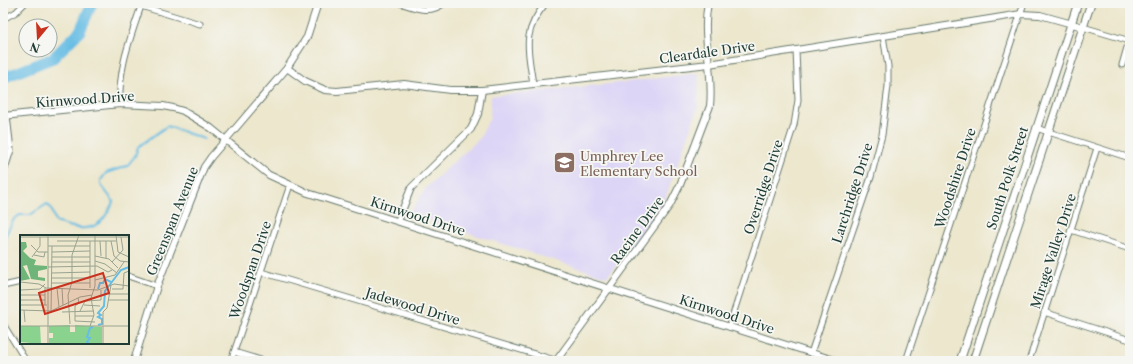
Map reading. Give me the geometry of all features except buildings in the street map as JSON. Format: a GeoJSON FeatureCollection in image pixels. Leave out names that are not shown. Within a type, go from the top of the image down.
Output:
{"type":"FeatureCollection","features":[{"type":"Feature","properties":{"kind":"main road","name":"South Polk Street"},"geometry":{"type":"LineString","coordinates":[[960,361],[1078,3]]}},
{"type":"Feature","properties":{"kind":"main road","name":"South Polk Street"},"geometry":{"type":"LineString","coordinates":[[973,361],[1091,3]]}},
{"type":"Feature","properties":{"kind":"street"},"geometry":{"type":"LineString","coordinates":[[3,19],[16,12],[25,3]]}},
{"type":"Feature","properties":{"kind":"street","name":"Greenspan Avenue"},"geometry":{"type":"LineString","coordinates":[[134,361],[157,286],[204,167],[287,68],[307,37],[318,3]]}},
{"type":"Feature","properties":{"kind":"street"},"geometry":{"type":"LineString","coordinates":[[400,3],[428,10],[437,8],[444,3]]}},
{"type":"Feature","properties":{"kind":"street"},"geometry":{"type":"LineString","coordinates":[[533,84],[527,42],[528,34],[534,21],[546,3]]}},
{"type":"Feature","properties":{"kind":"street","name":"Racine Drive"},"geometry":{"type":"LineString","coordinates":[[556,361],[676,196],[710,106],[712,91],[706,22],[708,3]]}},
{"type":"Feature","properties":{"kind":"street","name":"Woodshire Drive"},"geometry":{"type":"LineString","coordinates":[[906,361],[1024,3]]}},
{"type":"Feature","properties":{"kind":"street"},"geometry":{"type":"LineString","coordinates":[[120,104],[119,84],[122,68],[141,4],[200,24]]}},
{"type":"Feature","properties":{"kind":"street","name":"Cleardale Drive"},"geometry":{"type":"LineString","coordinates":[[287,68],[305,82],[325,90],[337,91],[404,84],[450,90],[482,90],[709,64],[1021,14],[1040,15],[1130,39]]}},
{"type":"Feature","properties":{"kind":"street","name":"Larchridge Drive"},"geometry":{"type":"LineString","coordinates":[[811,353],[871,177],[882,135],[888,86],[888,66],[883,36]]}},
{"type":"Feature","properties":{"kind":"street"},"geometry":{"type":"LineString","coordinates":[[1122,65],[1130,39]]}},
{"type":"Feature","properties":{"kind":"street","name":"Overridge Drive"},"geometry":{"type":"LineString","coordinates":[[729,327],[794,125],[798,100],[796,50]]}},
{"type":"Feature","properties":{"kind":"street"},"geometry":{"type":"LineString","coordinates":[[398,222],[411,188],[471,128],[478,114],[482,90]]}},
{"type":"Feature","properties":{"kind":"street","name":"Kirnwood Drive"},"geometry":{"type":"LineString","coordinates":[[5,116],[120,104],[163,106],[183,111],[211,128],[258,167],[290,185],[398,222],[837,361]]}},
{"type":"Feature","properties":{"kind":"street"},"geometry":{"type":"LineString","coordinates":[[5,116],[11,150],[5,169]]}},
{"type":"Feature","properties":{"kind":"street"},"geometry":{"type":"LineString","coordinates":[[1036,128],[1130,158]]}},
{"type":"Feature","properties":{"kind":"street","name":"Mirage Valley Drive"},"geometry":{"type":"LineString","coordinates":[[1029,361],[1097,148]]}},
{"type":"Feature","properties":{"kind":"street","name":"Woodspan Drive"},"geometry":{"type":"LineString","coordinates":[[231,361],[290,185]]}},
{"type":"Feature","properties":{"kind":"street"},"geometry":{"type":"LineString","coordinates":[[1071,230],[1130,249]]}},
{"type":"Feature","properties":{"kind":"street","name":"Jadewood Drive"},"geometry":{"type":"LineString","coordinates":[[261,272],[556,361]]}},
{"type":"Feature","properties":{"kind":"street"},"geometry":{"type":"LineString","coordinates":[[129,276],[157,286]]}},
{"type":"Feature","properties":{"kind":"street"},"geometry":{"type":"LineString","coordinates":[[3,286],[20,282]]}},
{"type":"Feature","properties":{"kind":"street"},"geometry":{"type":"LineString","coordinates":[[1044,312],[1130,340]]}},
{"type":"Feature","properties":{"kind":"street"},"geometry":{"type":"LineString","coordinates":[[3,324],[26,361]]}},
{"type":"Feature","properties":{"kind":"street"},"geometry":{"type":"LineString","coordinates":[[234,352],[264,361]]}},
{"type":"Feature","properties":{"kind":"shaded area","name":"Umphrey Lee Elementary School"},"geometry":{"type":"Polygon","coordinates":[[[699,73],[698,107],[663,204],[607,277],[409,214],[426,188],[480,138],[490,117],[491,96],[699,73]]]}},
{"type":"Feature","properties":{"kind":"waterway"},"geometry":{"type":"LineString","coordinates":[[3,78],[53,58],[80,31],[92,3]]}},
{"type":"Feature","properties":{"kind":"waterway"},"geometry":{"type":"LineString","coordinates":[[3,254],[6,250],[5,236],[14,219],[20,215],[30,215],[47,204],[51,208],[56,222],[77,228],[96,225],[106,215],[113,201],[101,185],[101,180],[106,173],[127,166],[135,156],[138,147],[167,126],[204,139]]}},
{"type":"Feature","properties":{"kind":"place","name":"Umphrey Lee Elementary School"},"geometry":{"type":"Point","coordinates":[565,163]}}]}
